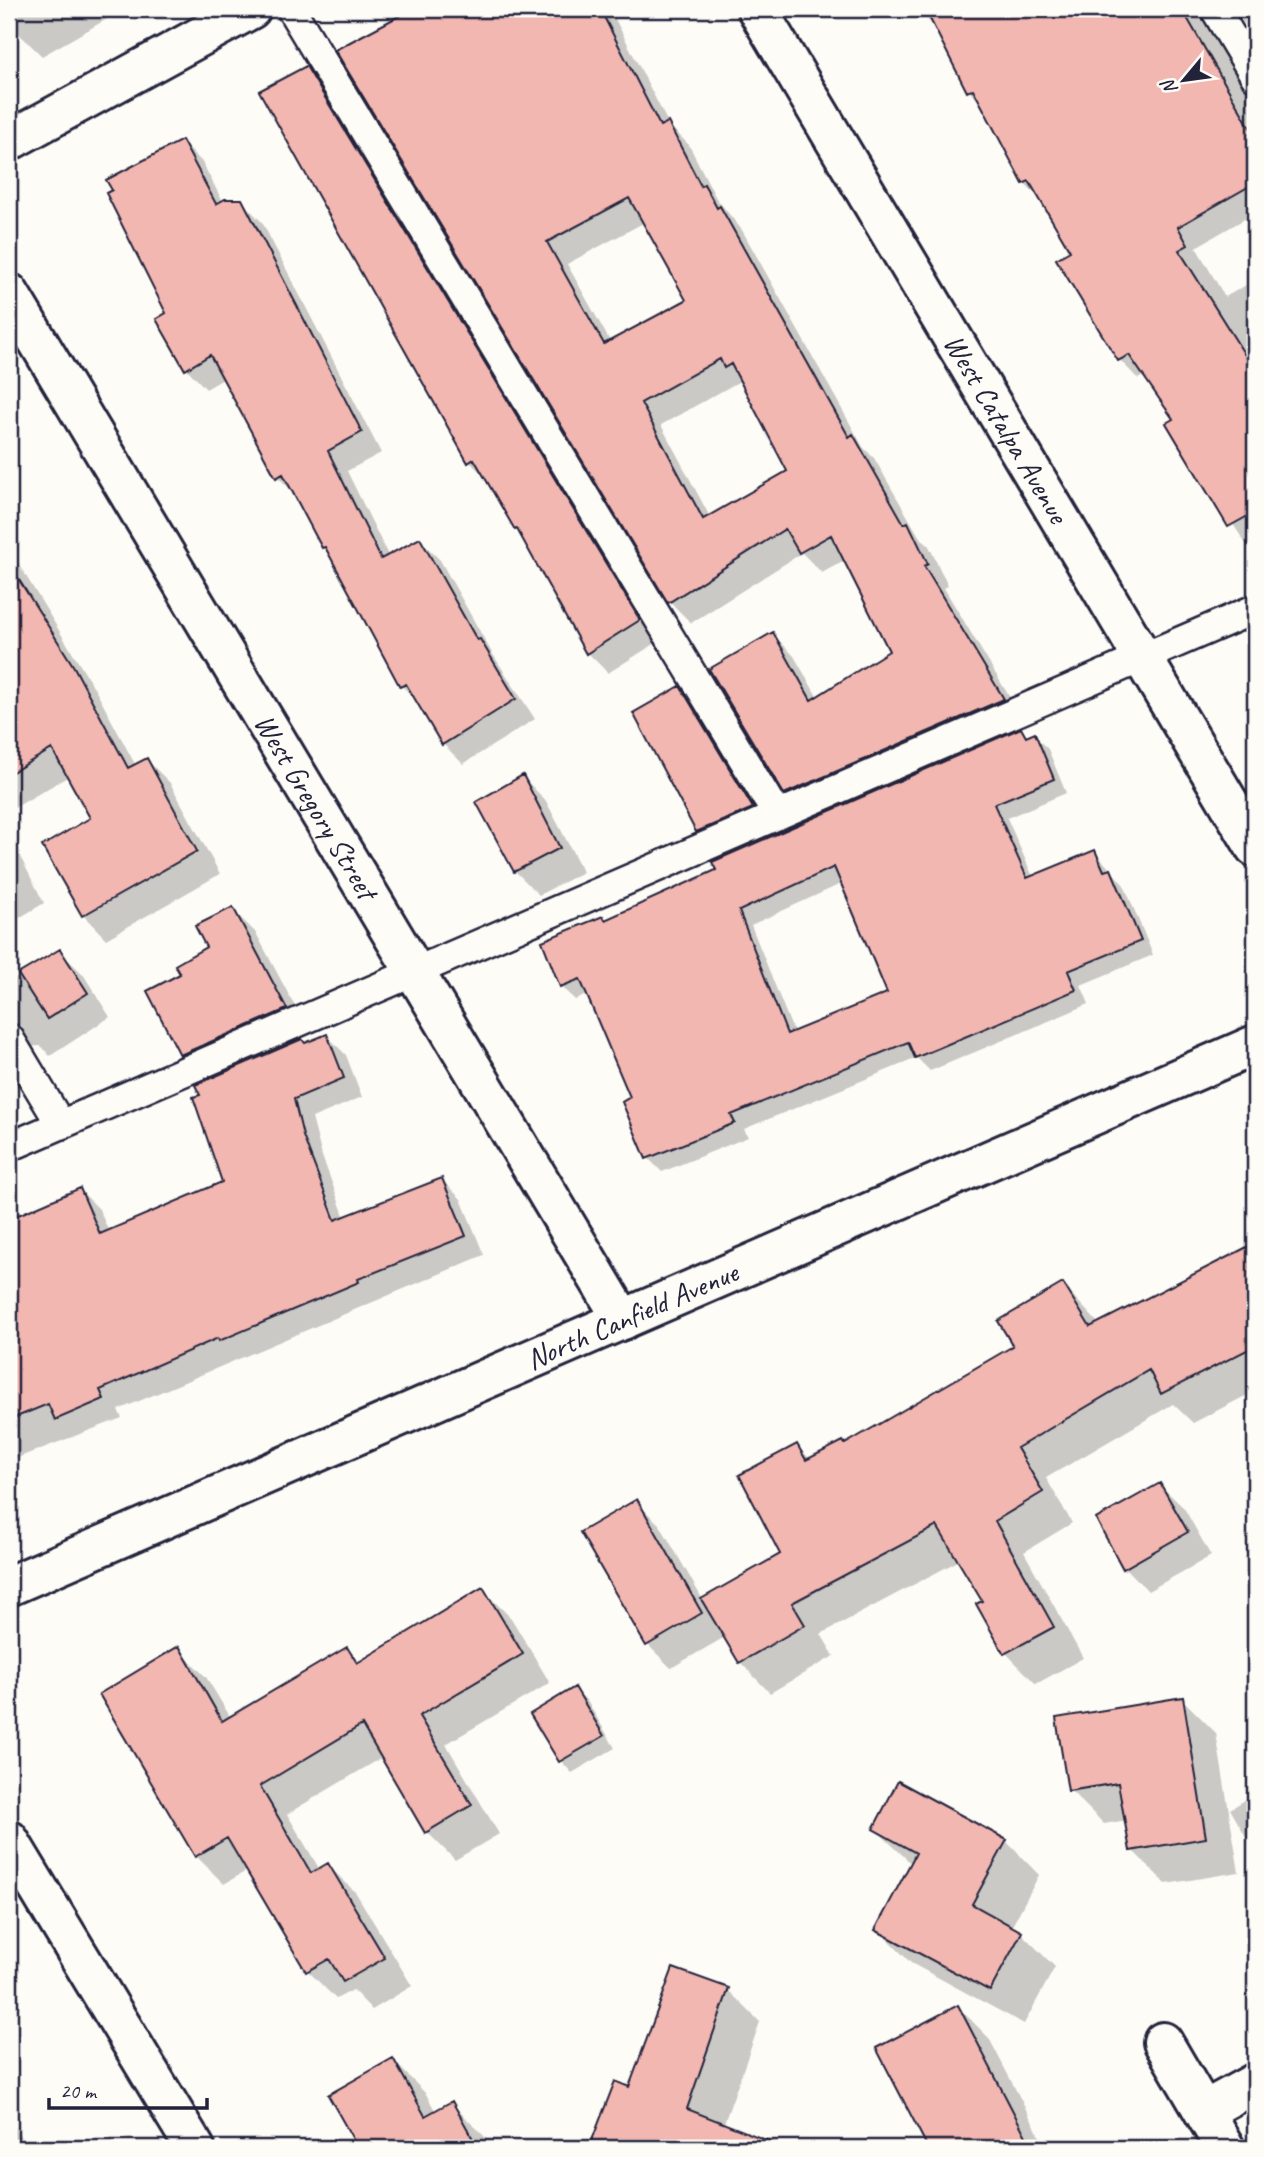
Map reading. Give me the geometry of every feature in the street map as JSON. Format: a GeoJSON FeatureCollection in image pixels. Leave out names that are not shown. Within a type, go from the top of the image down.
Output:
{"type":"FeatureCollection","features":[{"type":"Feature","properties":{"kind":"street"},"geometry":{"type":"LineString","coordinates":[[9,141],[251,9]]}},
{"type":"Feature","properties":{"kind":"street","name":"West Catalpa Avenue"},"geometry":{"type":"LineString","coordinates":[[757,9],[1255,847]]}},
{"type":"Feature","properties":{"kind":"street","name":"West Gregory Street"},"geometry":{"type":"LineString","coordinates":[[9,292],[623,1320]]}},
{"type":"Feature","properties":{"kind":"street","name":"North Canfield Avenue"},"geometry":{"type":"LineString","coordinates":[[9,1586],[1255,1045]]}},
{"type":"Feature","properties":{"kind":"street"},"geometry":{"type":"LineString","coordinates":[[9,1840],[195,2148]]}},
{"type":"Feature","properties":{"kind":"street"},"geometry":{"type":"LineString","coordinates":[[1163,2042],[1226,2148]]}},
{"type":"Feature","properties":{"kind":"street"},"geometry":{"type":"LineString","coordinates":[[1204,2111],[1255,2083]]}},
{"type":"Feature","properties":{"kind":"lane"},"geometry":{"type":"LineString","coordinates":[[291,9],[777,815]]}},
{"type":"Feature","properties":{"kind":"lane"},"geometry":{"type":"LineString","coordinates":[[1215,9],[1255,76]]}},
{"type":"Feature","properties":{"kind":"lane"},"geometry":{"type":"LineString","coordinates":[[9,1147],[1255,609]]}},
{"type":"Feature","properties":{"kind":"lane"},"geometry":{"type":"LineString","coordinates":[[9,1038],[61,1125]]}},
{"type":"Feature","properties":{"kind":"building"},"geometry":{"type":"Polygon","coordinates":[[[412,9],[600,9],[660,126],[668,122],[701,186],[704,184],[717,208],[720,206],[849,437],[853,434],[904,524],[908,522],[928,564],[924,566],[1004,699],[784,794],[709,669],[773,632],[811,700],[889,651],[831,535],[799,553],[785,529],[668,603],[335,50],[412,9]],[[629,198],[547,242],[604,344],[686,300],[629,198]],[[720,359],[641,403],[703,519],[787,471],[731,364],[724,368],[720,359]]]}},
{"type":"Feature","properties":{"kind":"building"},"geometry":{"type":"Polygon","coordinates":[[[925,9],[1182,9],[1255,136],[1255,183],[1178,227],[1188,245],[1179,250],[1255,371],[1255,512],[1228,527],[1166,423],[1173,419],[1129,355],[1118,361],[1056,259],[1070,251],[1029,181],[1023,184],[973,89],[967,92],[925,9]]]}},
{"type":"Feature","properties":{"kind":"building"},"geometry":{"type":"Polygon","coordinates":[[[306,66],[640,620],[586,654],[517,529],[515,530],[474,459],[468,463],[259,91],[306,66]]]}},
{"type":"Feature","properties":{"kind":"building"},"geometry":{"type":"Polygon","coordinates":[[[182,140],[216,204],[225,199],[242,199],[362,432],[328,451],[381,559],[420,538],[477,640],[480,639],[516,699],[442,745],[406,684],[400,687],[325,547],[322,548],[283,474],[276,478],[210,355],[185,370],[156,319],[166,313],[106,193],[112,190],[106,180],[182,140]]]}},
{"type":"Feature","properties":{"kind":"building"},"geometry":{"type":"Polygon","coordinates":[[[9,564],[74,667],[128,768],[147,758],[197,851],[82,916],[42,846],[90,818],[52,749],[9,774],[9,564]]]}},
{"type":"Feature","properties":{"kind":"building"},"geometry":{"type":"Polygon","coordinates":[[[680,686],[753,808],[696,832],[633,713],[680,686]]]}},
{"type":"Feature","properties":{"kind":"building"},"geometry":{"type":"Polygon","coordinates":[[[1021,728],[1026,737],[1035,733],[1054,779],[994,804],[1027,878],[1095,850],[1104,871],[1111,869],[1141,941],[1068,971],[1076,990],[915,1058],[908,1042],[731,1115],[735,1123],[646,1159],[622,1102],[630,1097],[580,979],[560,987],[542,941],[603,916],[605,920],[716,870],[712,862],[1021,728]],[[834,867],[739,911],[787,1034],[887,993],[834,867]]]}},
{"type":"Feature","properties":{"kind":"building"},"geometry":{"type":"Polygon","coordinates":[[[523,775],[560,848],[514,872],[476,802],[523,775]]]}},
{"type":"Feature","properties":{"kind":"building"},"geometry":{"type":"Polygon","coordinates":[[[233,907],[287,1009],[180,1055],[147,991],[180,974],[175,965],[206,947],[195,926],[233,907]]]}},
{"type":"Feature","properties":{"kind":"building"},"geometry":{"type":"Polygon","coordinates":[[[60,949],[88,993],[47,1019],[18,974],[60,949]]]}},
{"type":"Feature","properties":{"kind":"building"},"geometry":{"type":"Polygon","coordinates":[[[327,1034],[344,1078],[294,1099],[303,1136],[335,1220],[442,1178],[466,1236],[358,1279],[359,1282],[219,1341],[218,1338],[100,1390],[104,1399],[55,1420],[48,1404],[9,1420],[9,1219],[80,1188],[100,1234],[222,1182],[193,1097],[200,1095],[195,1085],[302,1039],[305,1043],[327,1034]]]}},
{"type":"Feature","properties":{"kind":"building"},"geometry":{"type":"Polygon","coordinates":[[[1255,1243],[1255,1346],[1161,1394],[1149,1370],[1017,1448],[1043,1492],[995,1521],[1054,1627],[1004,1654],[976,1604],[982,1601],[937,1526],[792,1603],[805,1625],[739,1663],[701,1599],[780,1554],[739,1475],[797,1444],[806,1460],[843,1441],[845,1444],[1013,1346],[998,1321],[1063,1283],[1090,1327],[1255,1243]]]}},
{"type":"Feature","properties":{"kind":"building"},"geometry":{"type":"Polygon","coordinates":[[[1160,1483],[1188,1532],[1123,1569],[1096,1519],[1160,1483]]]}},
{"type":"Feature","properties":{"kind":"building"},"geometry":{"type":"Polygon","coordinates":[[[637,1499],[702,1613],[646,1646],[580,1532],[637,1499]]]}},
{"type":"Feature","properties":{"kind":"building"},"geometry":{"type":"Polygon","coordinates":[[[483,1587],[523,1654],[419,1716],[472,1805],[425,1833],[362,1725],[260,1786],[311,1873],[328,1863],[385,1958],[343,1982],[329,1959],[306,1972],[227,1838],[195,1857],[99,1694],[179,1646],[222,1721],[347,1647],[357,1663],[483,1587]]]}},
{"type":"Feature","properties":{"kind":"building"},"geometry":{"type":"Polygon","coordinates":[[[575,1687],[604,1736],[559,1762],[530,1714],[575,1687]]]}},
{"type":"Feature","properties":{"kind":"building"},"geometry":{"type":"Polygon","coordinates":[[[1183,1697],[1206,1838],[1130,1851],[1118,1783],[1068,1791],[1056,1718],[1183,1697]]]}},
{"type":"Feature","properties":{"kind":"building"},"geometry":{"type":"Polygon","coordinates":[[[898,1781],[1007,1840],[972,1904],[1022,1932],[990,1991],[875,1930],[916,1853],[873,1829],[898,1781]]]}},
{"type":"Feature","properties":{"kind":"building"},"geometry":{"type":"Polygon","coordinates":[[[673,1968],[729,1988],[687,2109],[779,2145],[778,2148],[589,2148],[615,2081],[629,2087],[673,1968]]]}},
{"type":"Feature","properties":{"kind":"building"},"geometry":{"type":"Polygon","coordinates":[[[958,2005],[1032,2148],[928,2148],[876,2048],[958,2005]]]}},
{"type":"Feature","properties":{"kind":"building"},"geometry":{"type":"Polygon","coordinates":[[[393,2058],[425,2116],[452,2101],[478,2148],[358,2148],[328,2095],[393,2058]]]}}]}
